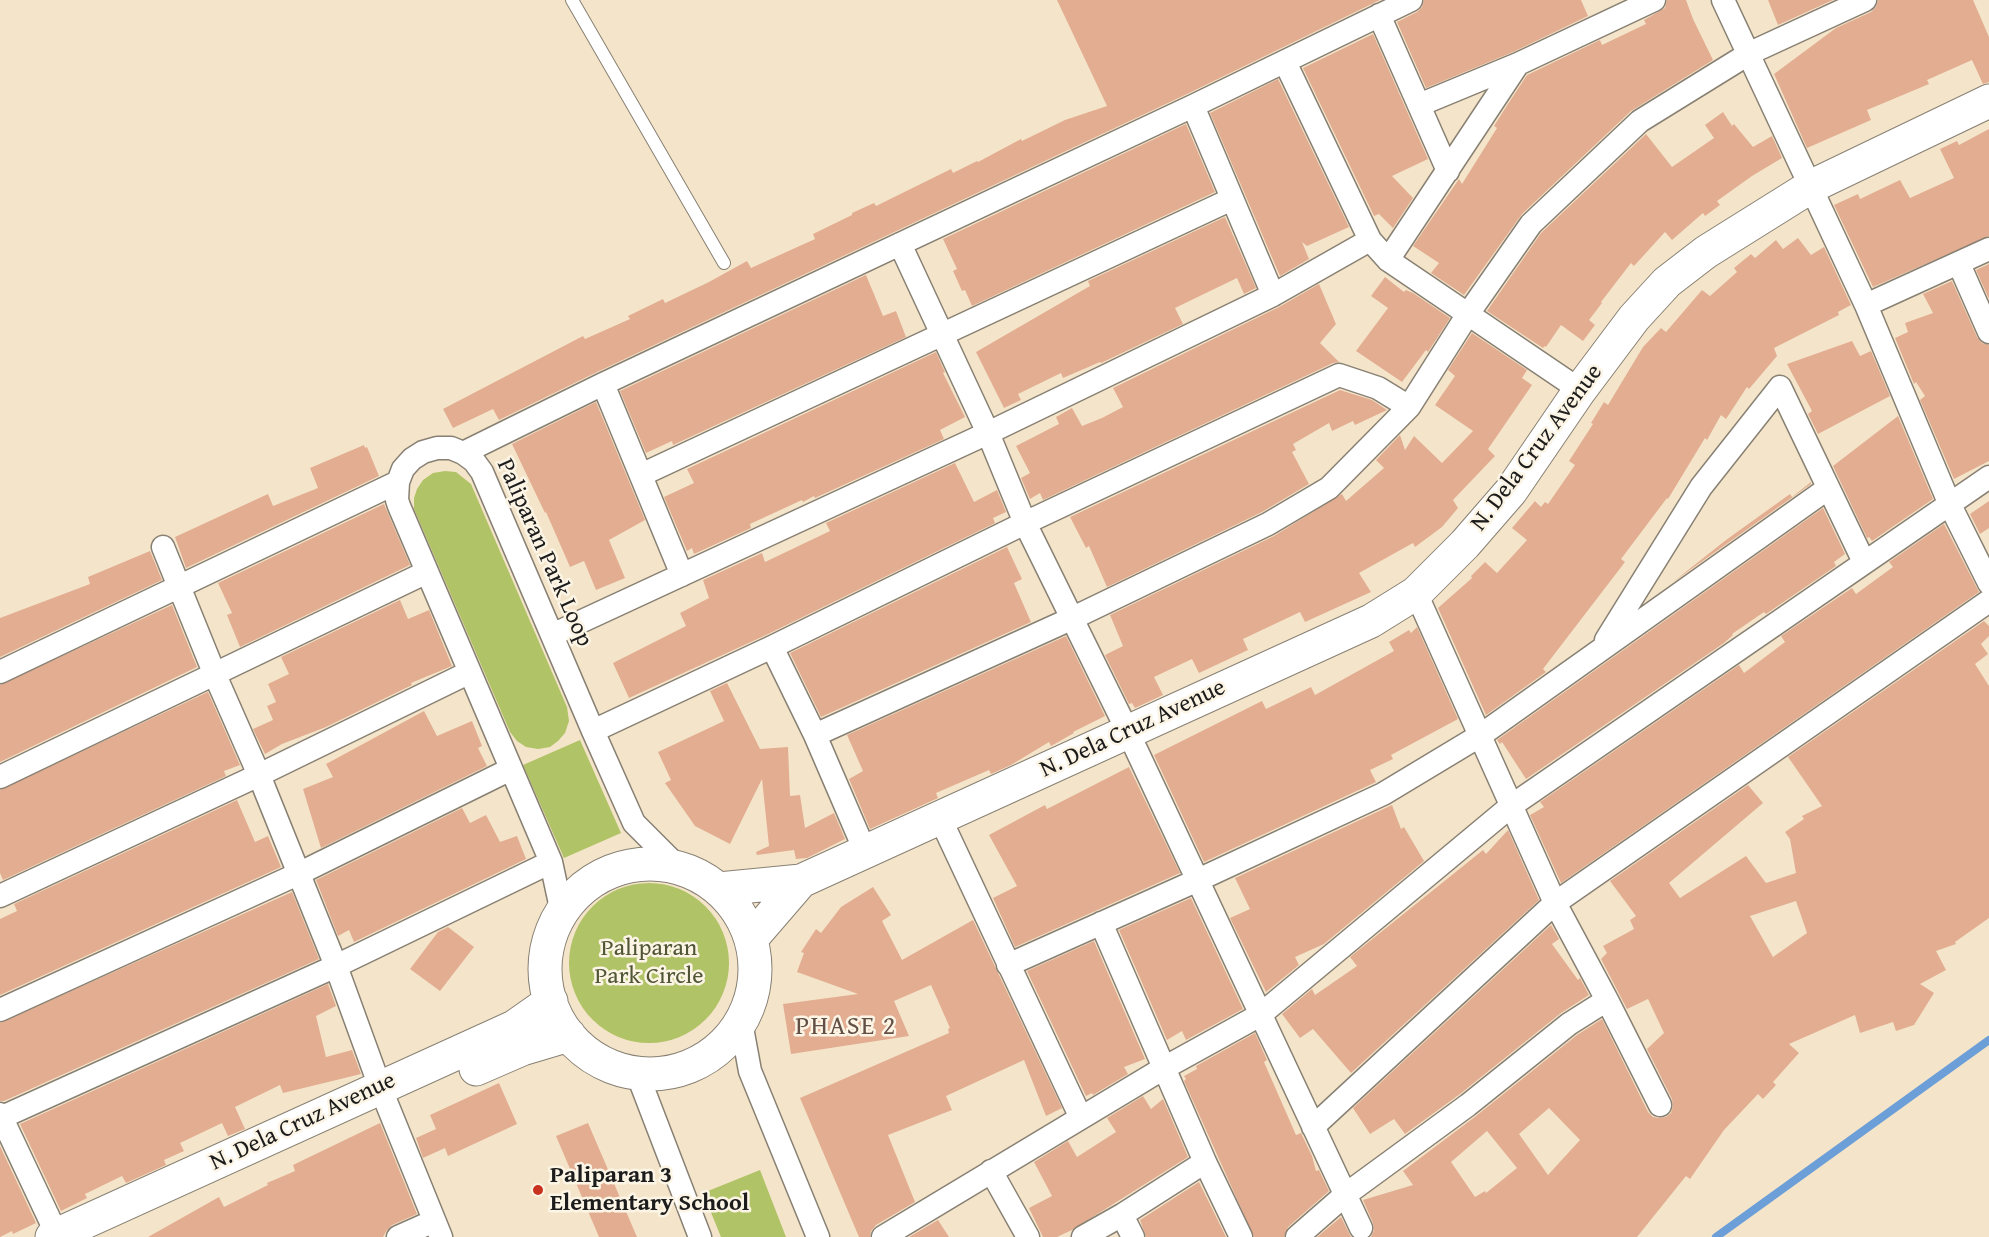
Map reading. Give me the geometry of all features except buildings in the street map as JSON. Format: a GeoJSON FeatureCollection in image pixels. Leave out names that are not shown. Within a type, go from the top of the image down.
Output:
{"type":"FeatureCollection","features":[{"type":"Feature","properties":{"kind":"street"},"geometry":{"type":"LineString","coordinates":[[463,453],[603,384],[1193,106],[1411,0]]}},
{"type":"Feature","properties":{"kind":"street"},"geometry":{"type":"LineString","coordinates":[[1419,105],[1518,64],[1654,0]]}},
{"type":"Feature","properties":{"kind":"street"},"geometry":{"type":"LineString","coordinates":[[1723,0],[1750,53],[1866,304],[1950,505],[1989,583]]}},
{"type":"Feature","properties":{"kind":"street"},"geometry":{"type":"LineString","coordinates":[[814,735],[1073,618],[1268,524],[1329,488],[1409,408],[1468,314],[1531,224],[1640,122],[1750,53],[1865,0]]}},
{"type":"Feature","properties":{"kind":"street"},"geometry":{"type":"LineString","coordinates":[[1379,15],[1448,171]]}},
{"type":"Feature","properties":{"kind":"street"},"geometry":{"type":"LineString","coordinates":[[1285,62],[1370,240],[1388,260],[1580,390]]}},
{"type":"Feature","properties":{"kind":"street"},"geometry":{"type":"LineString","coordinates":[[1388,260],[1518,64]]}},
{"type":"Feature","properties":{"kind":"street","name":"N. Dela Cruz Avenue"},"geometry":{"type":"LineString","coordinates":[[718,889],[801,881],[1371,621],[1416,593],[1465,544],[1510,491],[1580,390],[1634,318],[1667,282],[1706,252],[1810,187],[1989,101]]}},
{"type":"Feature","properties":{"kind":"street"},"geometry":{"type":"LineString","coordinates":[[1193,106],[1273,295]]}},
{"type":"Feature","properties":{"kind":"street"},"geometry":{"type":"LineString","coordinates":[[641,475],[943,336],[1232,199]]}},
{"type":"Feature","properties":{"kind":"street"},"geometry":{"type":"LineString","coordinates":[[552,635],[988,433],[1273,295],[1370,240]]}},
{"type":"Feature","properties":{"kind":"street"},"geometry":{"type":"LineString","coordinates":[[900,244],[988,433],[1025,523],[1128,732],[1361,1228]]}},
{"type":"Feature","properties":{"kind":"street"},"geometry":{"type":"LineString","coordinates":[[1866,304],[1989,249]]}},
{"type":"Feature","properties":{"kind":"street"},"geometry":{"type":"LineString","coordinates":[[1959,264],[1989,332]]}},
{"type":"Feature","properties":{"kind":"street"},"geometry":{"type":"LineString","coordinates":[[593,731],[1339,375],[1378,388],[1409,408]]}},
{"type":"Feature","properties":{"kind":"street"},"geometry":{"type":"LineString","coordinates":[[603,384],[682,575]]}},
{"type":"Feature","properties":{"kind":"street"},"geometry":{"type":"LineString","coordinates":[[1599,651],[1701,487],[1780,387],[1864,562]]}},
{"type":"Feature","properties":{"kind":"street","name":"Paliparan Park Loop"},"geometry":{"type":"LineString","coordinates":[[398,482],[412,459],[423,452],[437,448],[451,448],[474,461],[482,472],[634,823],[679,868]]}},
{"type":"Feature","properties":{"kind":"street"},"geometry":{"type":"LineString","coordinates":[[883,1237],[1164,1068],[1260,1015],[1511,806],[1989,477]]}},
{"type":"Feature","properties":{"kind":"street"},"geometry":{"type":"LineString","coordinates":[[0,672],[398,482],[399,506],[551,862],[562,913]]}},
{"type":"Feature","properties":{"kind":"street"},"geometry":{"type":"LineString","coordinates":[[1008,965],[1383,794],[1481,735],[1827,489]]}},
{"type":"Feature","properties":{"kind":"street"},"geometry":{"type":"LineString","coordinates":[[163,547],[336,966],[384,1097],[437,1229],[398,1237]]}},
{"type":"Feature","properties":{"kind":"street"},"geometry":{"type":"LineString","coordinates":[[0,777],[427,573]]}},
{"type":"Feature","properties":{"kind":"street"},"geometry":{"type":"LineString","coordinates":[[1416,593],[1555,903],[1660,1105]]}},
{"type":"Feature","properties":{"kind":"street"},"geometry":{"type":"LineString","coordinates":[[1313,1127],[1555,903],[1989,601]]}},
{"type":"Feature","properties":{"kind":"street"},"geometry":{"type":"LineString","coordinates":[[772,647],[865,851]]}},
{"type":"Feature","properties":{"kind":"street"},"geometry":{"type":"LineString","coordinates":[[0,896],[259,775],[470,672]]}},
{"type":"Feature","properties":{"kind":"street"},"geometry":{"type":"LineString","coordinates":[[0,1010],[298,874],[511,769]]}},
{"type":"Feature","properties":{"kind":"street"},"geometry":{"type":"LineString","coordinates":[[940,818],[1081,1118]]}},
{"type":"Feature","properties":{"kind":"street"},"geometry":{"type":"LineString","coordinates":[[56,1236],[1,1117],[336,966],[551,862]]}},
{"type":"Feature","properties":{"kind":"street"},"geometry":{"type":"LineString","coordinates":[[657,864],[679,868],[700,876],[718,889],[738,912],[751,939],[755,967],[752,996],[741,1022],[726,1042],[707,1058],[685,1068],[661,1074],[637,1073],[611,1066],[588,1053],[569,1035],[558,1019],[546,979],[546,956],[552,933],[562,913],[576,895],[593,880],[613,870],[634,865],[657,864]]}},
{"type":"Feature","properties":{"kind":"street","name":"N. Dela Cruz Avenue"},"geometry":{"type":"LineString","coordinates":[[751,939],[801,881]]}},
{"type":"Feature","properties":{"kind":"street"},"geometry":{"type":"LineString","coordinates":[[1101,923],[1205,1162],[1241,1237]]}},
{"type":"Feature","properties":{"kind":"street"},"geometry":{"type":"LineString","coordinates":[[1297,1237],[1345,1195],[1468,1105],[1569,1024],[1607,1000]]}},
{"type":"Feature","properties":{"kind":"street","name":"N. Dela Cruz Avenue"},"geometry":{"type":"LineString","coordinates":[[105,1237],[384,1097],[514,1027],[551,1001]]}},
{"type":"Feature","properties":{"kind":"street"},"geometry":{"type":"LineString","coordinates":[[741,1022],[750,1071],[818,1237]]}},
{"type":"Feature","properties":{"kind":"street","name":"N. Dela Cruz Avenue"},"geometry":{"type":"LineString","coordinates":[[56,1236],[384,1097],[569,1035]]}},
{"type":"Feature","properties":{"kind":"street"},"geometry":{"type":"LineString","coordinates":[[637,1073],[700,1237]]}},
{"type":"Feature","properties":{"kind":"street"},"geometry":{"type":"LineString","coordinates":[[1083,1237],[1205,1162]]}},
{"type":"Feature","properties":{"kind":"street"},"geometry":{"type":"LineString","coordinates":[[991,1171],[1028,1237]]}},
{"type":"Feature","properties":{"kind":"street"},"geometry":{"type":"LineString","coordinates":[[1122,1215],[1133,1237]]}},
{"type":"Feature","properties":{"kind":"lane"},"geometry":{"type":"LineString","coordinates":[[572,0],[724,264]]}},
{"type":"Feature","properties":{"kind":"green space"},"geometry":{"type":"Polygon","coordinates":[[[456,472],[471,484],[567,707],[569,721],[565,733],[550,747],[538,749],[526,747],[510,732],[414,509],[414,498],[423,480],[433,473],[456,472]]]}},
{"type":"Feature","properties":{"kind":"green space"},"geometry":{"type":"Polygon","coordinates":[[[580,740],[621,833],[564,858],[523,765],[580,740]]]}},
{"type":"Feature","properties":{"kind":"green space","name":"Paliparan Park Circle"},"geometry":{"type":"Polygon","coordinates":[[[649,883],[665,884],[680,889],[694,896],[706,906],[716,918],[723,932],[728,947],[728,979],[723,994],[716,1008],[706,1020],[694,1030],[680,1037],[665,1042],[649,1043],[633,1042],[618,1037],[604,1030],[592,1020],[582,1008],[575,994],[570,979],[569,963],[570,947],[575,932],[582,918],[592,906],[604,896],[618,889],[633,884],[649,883]]]}},
{"type":"Feature","properties":{"kind":"green space"},"geometry":{"type":"Polygon","coordinates":[[[760,1170],[786,1237],[721,1237],[703,1193],[760,1170]]]}},
{"type":"Feature","properties":{"kind":"waterway"},"geometry":{"type":"LineString","coordinates":[[1716,1237],[1989,1040]]}},
{"type":"Feature","properties":{"kind":"place","name":"Paliparan 3 Elementary School"},"geometry":{"type":"Point","coordinates":[538,1190]}},
{"type":"Feature","properties":{"kind":"district","name":"PHASE 2"},"geometry":{"type":"Point","coordinates":[846,1027]}}]}
